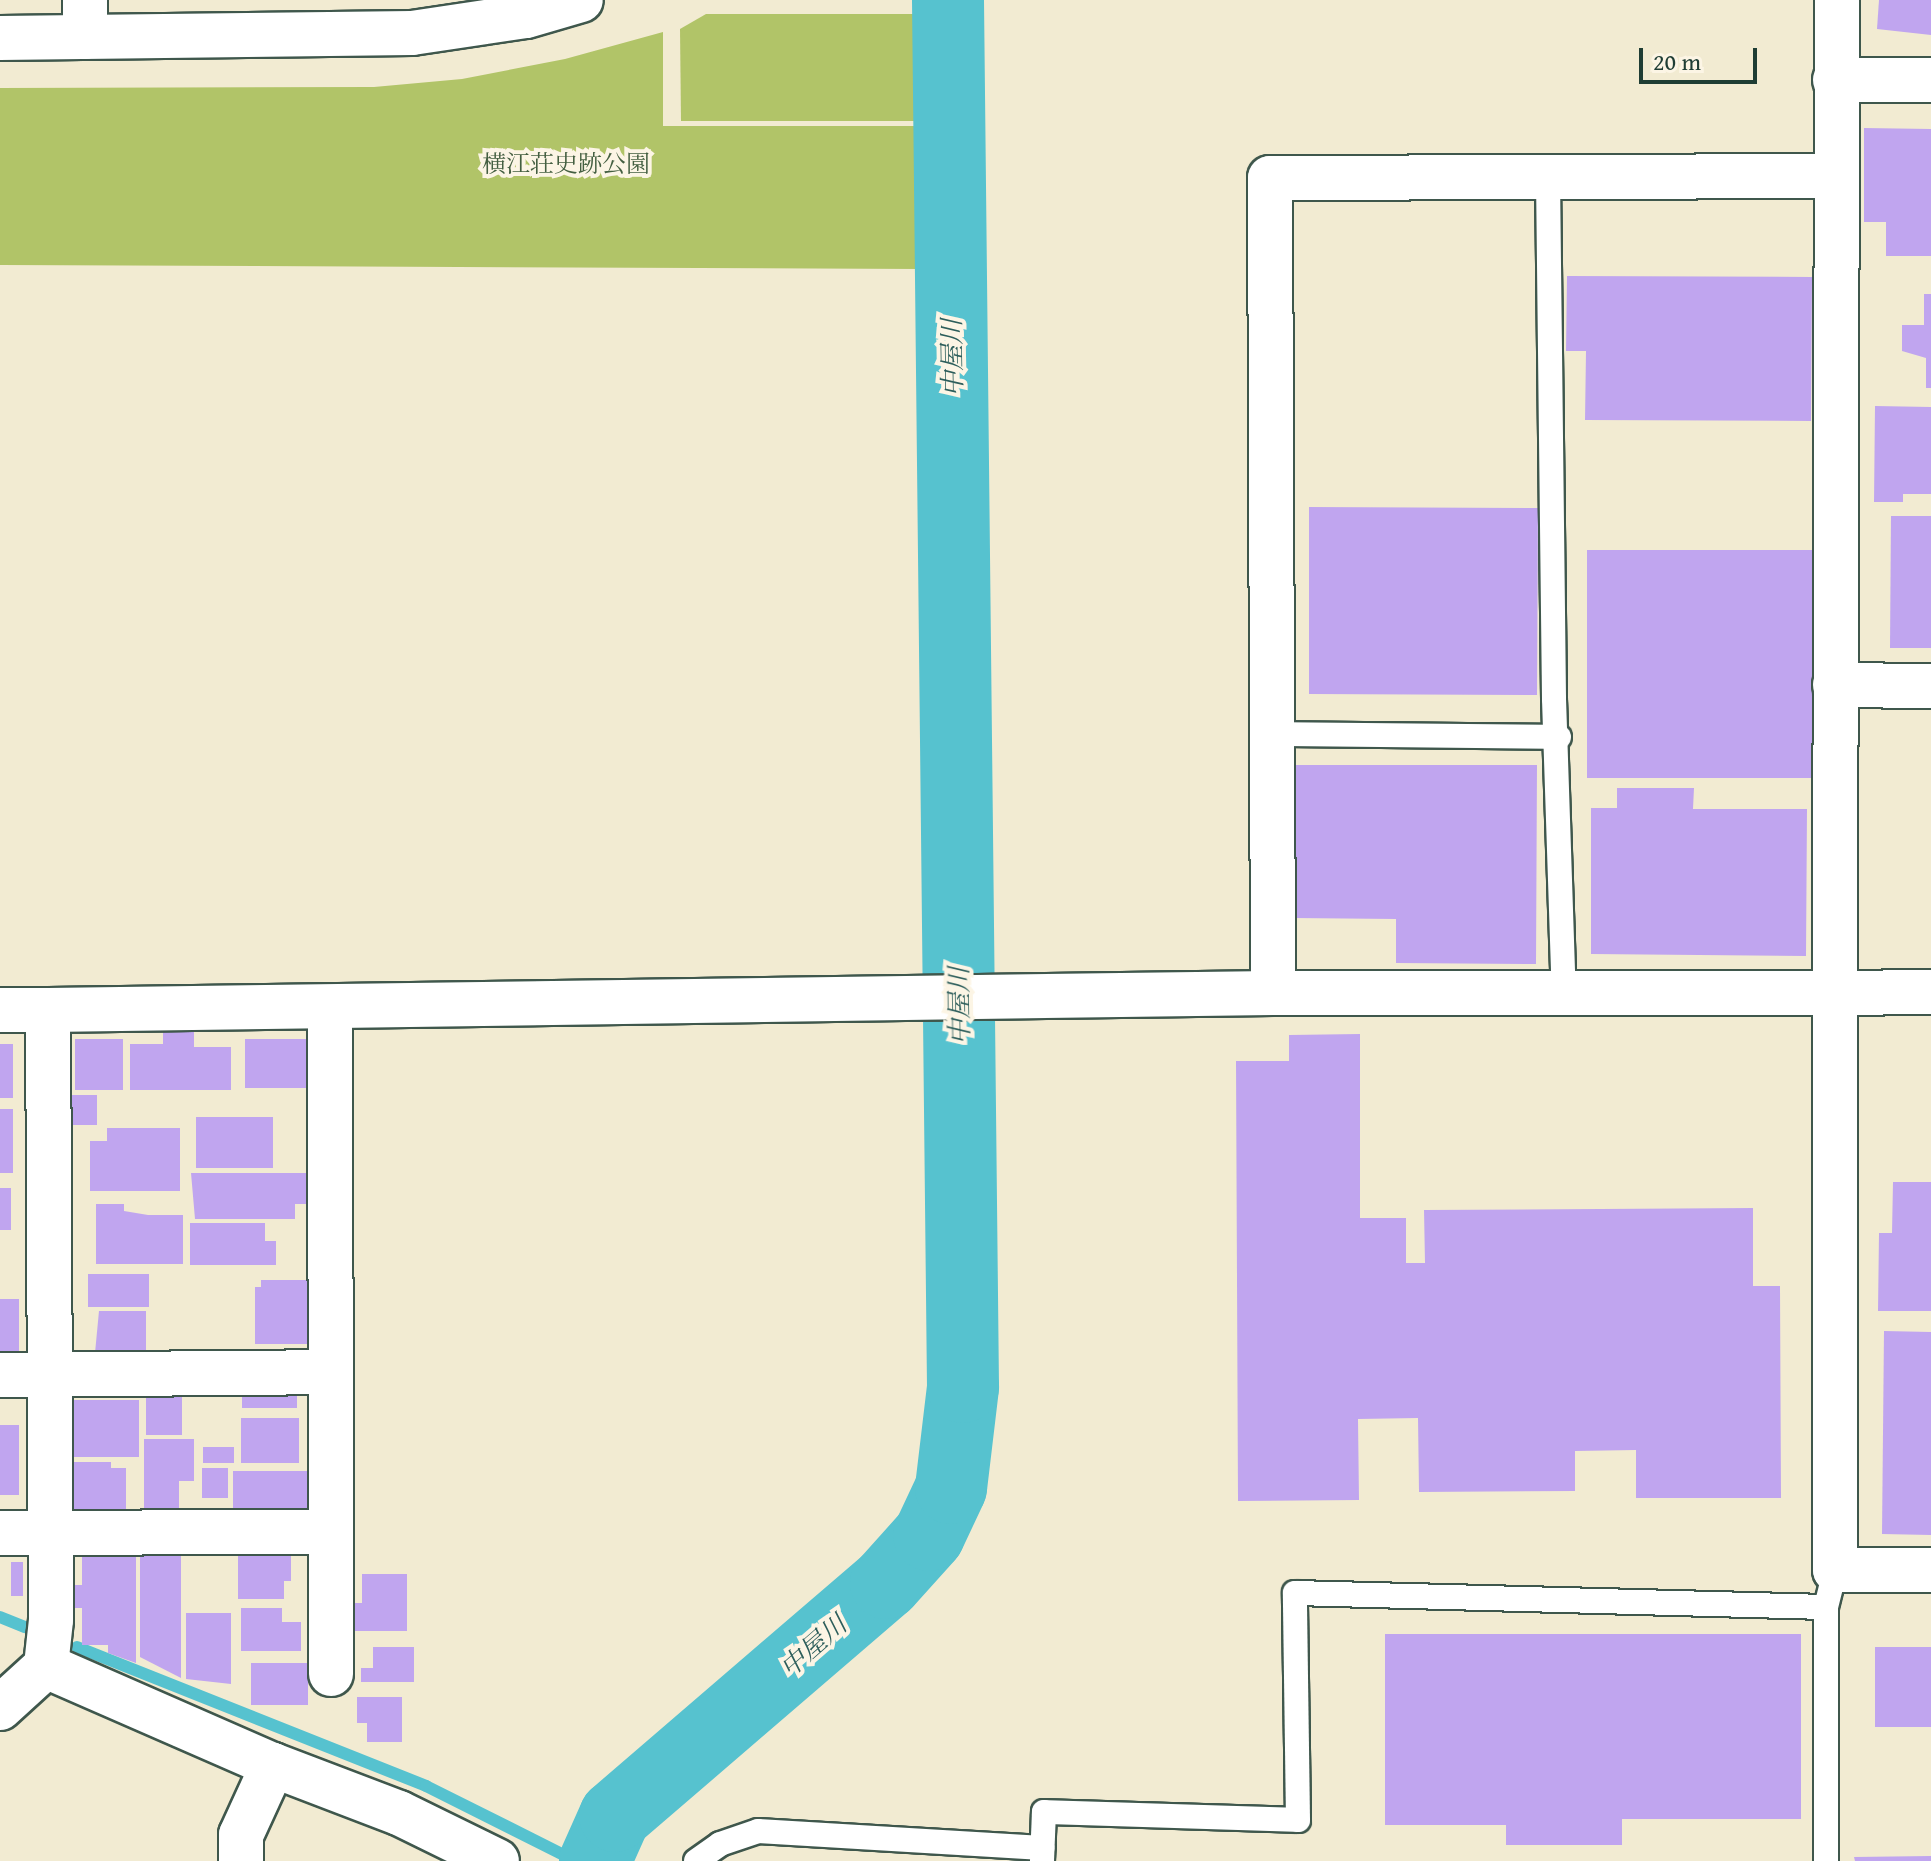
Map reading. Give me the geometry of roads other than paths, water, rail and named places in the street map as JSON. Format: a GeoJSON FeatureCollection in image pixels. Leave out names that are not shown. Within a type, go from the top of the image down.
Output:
{"type":"FeatureCollection","features":[{"type":"Feature","properties":{"kind":"street"},"geometry":{"type":"LineString","coordinates":[[0,38],[85,18],[412,33],[526,16],[581,0]]}},
{"type":"Feature","properties":{"kind":"street"},"geometry":{"type":"LineString","coordinates":[[1837,0],[1831,1588],[1931,1570]]}},
{"type":"Feature","properties":{"kind":"street"},"geometry":{"type":"LineString","coordinates":[[1835,80],[1931,80]]}},
{"type":"Feature","properties":{"kind":"street"},"geometry":{"type":"LineString","coordinates":[[1273,993],[1270,178],[1836,176]]}},
{"type":"Feature","properties":{"kind":"street"},"geometry":{"type":"LineString","coordinates":[[1835,685],[1931,686]]}},
{"type":"Feature","properties":{"kind":"street"},"geometry":{"type":"LineString","coordinates":[[0,1010],[952,1000],[1273,993],[1931,992]]}},
{"type":"Feature","properties":{"kind":"street"},"geometry":{"type":"LineString","coordinates":[[330,1008],[331,1674]]}},
{"type":"Feature","properties":{"kind":"street"},"geometry":{"type":"LineString","coordinates":[[0,1708],[46,1666],[51,1534],[48,1010]]}},
{"type":"Feature","properties":{"kind":"street"},"geometry":{"type":"LineString","coordinates":[[0,1375],[330,1372]]}},
{"type":"Feature","properties":{"kind":"street"},"geometry":{"type":"LineString","coordinates":[[0,1533],[331,1532]]}},
{"type":"Feature","properties":{"kind":"street"},"geometry":{"type":"LineString","coordinates":[[46,1666],[273,1765],[399,1813],[497,1861]]}},
{"type":"Feature","properties":{"kind":"street"},"geometry":{"type":"LineString","coordinates":[[241,1861],[241,1835],[273,1765]]}},
{"type":"Feature","properties":{"kind":"lane"},"geometry":{"type":"LineString","coordinates":[[1548,177],[1554,699],[1559,737],[1564,993]]}},
{"type":"Feature","properties":{"kind":"lane"},"geometry":{"type":"LineString","coordinates":[[1273,734],[1559,737]]}},
{"type":"Feature","properties":{"kind":"lane"},"geometry":{"type":"LineString","coordinates":[[696,1861],[720,1844],[758,1831],[1042,1854],[1044,1812],[1298,1820],[1295,1593],[1831,1588],[1826,1861]]}},
{"type":"Feature","properties":{"kind":"waterway","name":"中屋川"},"geometry":{"type":"LineString","coordinates":[[595,1861],[615,1816],[886,1583],[929,1535],[951,1488],[963,1387],[948,0]]}},
{"type":"Feature","properties":{"kind":"waterway"},"geometry":{"type":"LineString","coordinates":[[0,1617],[25,1627]]}},
{"type":"Feature","properties":{"kind":"waterway"},"geometry":{"type":"LineString","coordinates":[[77,1647],[426,1786],[566,1856]]}},
{"type":"Feature","properties":{"kind":"park label","name":"横江荘史跡公園"},"geometry":{"type":"Point","coordinates":[566,164]}}]}
